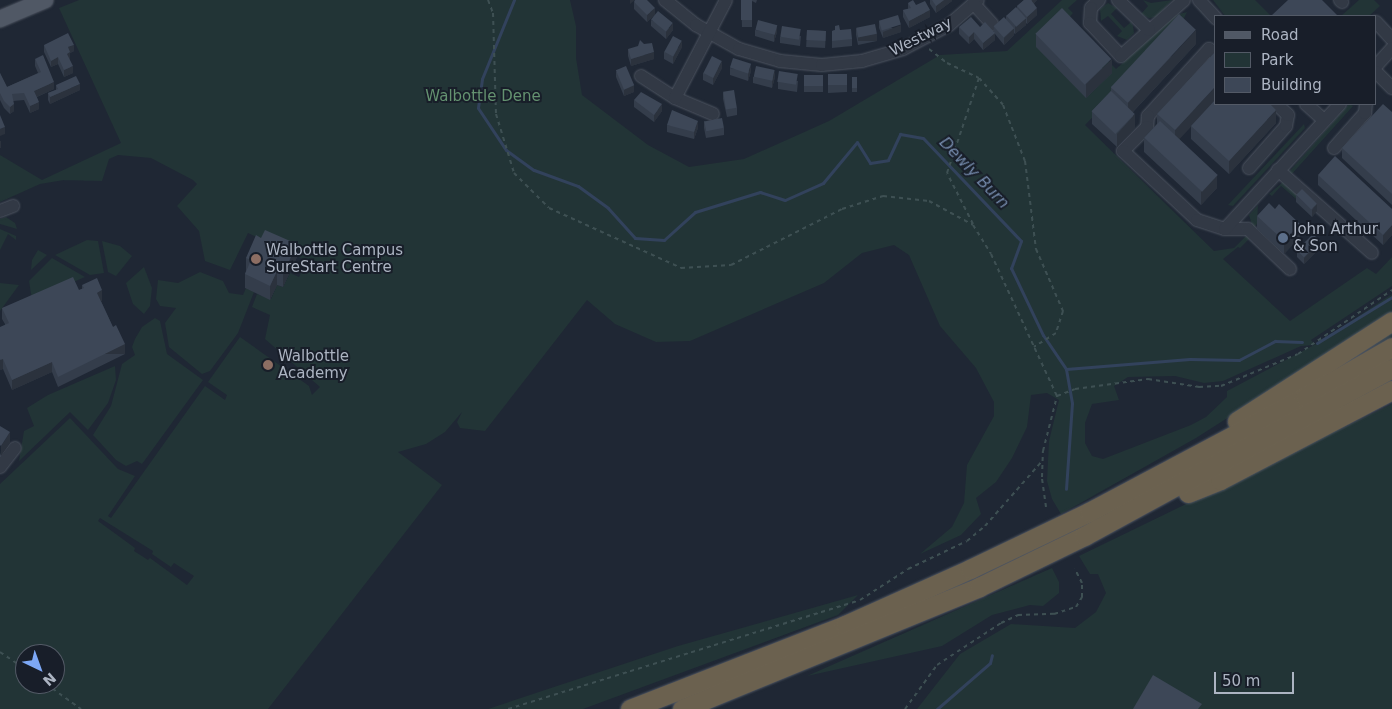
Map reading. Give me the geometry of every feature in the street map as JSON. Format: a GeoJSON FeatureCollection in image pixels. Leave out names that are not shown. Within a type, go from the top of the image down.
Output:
{"type":"FeatureCollection","features":[{"type":"Feature","properties":{"kind":"highway"},"geometry":{"type":"LineString","coordinates":[[1089,512],[1392,321]]}},
{"type":"Feature","properties":{"kind":"highway"},"geometry":{"type":"LineString","coordinates":[[630,709],[845,625],[1089,512],[1392,347]]}},
{"type":"Feature","properties":{"kind":"highway"},"geometry":{"type":"LineString","coordinates":[[682,709],[970,591],[1084,536],[1392,368]]}},
{"type":"Feature","properties":{"kind":"highway"},"geometry":{"type":"LineString","coordinates":[[1084,536],[1220,480],[1392,390]]}},
{"type":"Feature","properties":{"kind":"main road"},"geometry":{"type":"LineString","coordinates":[[0,19],[45,0]]}},
{"type":"Feature","properties":{"kind":"street","name":"Westway"},"geometry":{"type":"LineString","coordinates":[[665,0],[709,33],[739,48],[780,61],[840,64],[903,49],[949,25],[976,2]]}},
{"type":"Feature","properties":{"kind":"street"},"geometry":{"type":"LineString","coordinates":[[675,98],[726,0]]}},
{"type":"Feature","properties":{"kind":"street"},"geometry":{"type":"LineString","coordinates":[[1099,0],[1091,8],[1090,23],[1122,56],[1184,0]]}},
{"type":"Feature","properties":{"kind":"street"},"geometry":{"type":"LineString","coordinates":[[1118,0],[1150,30]]}},
{"type":"Feature","properties":{"kind":"street"},"geometry":{"type":"LineString","coordinates":[[1199,0],[1214,16]]}},
{"type":"Feature","properties":{"kind":"street"},"geometry":{"type":"LineString","coordinates":[[976,2],[992,24]]}},
{"type":"Feature","properties":{"kind":"street"},"geometry":{"type":"LineString","coordinates":[[1377,23],[1392,39]]}},
{"type":"Feature","properties":{"kind":"street"},"geometry":{"type":"LineString","coordinates":[[1377,65],[1392,48]]}},
{"type":"Feature","properties":{"kind":"street"},"geometry":{"type":"LineString","coordinates":[[1214,54],[1209,50],[1148,116],[1147,127],[1123,151],[1197,220],[1225,228],[1248,229],[1290,269]]}},
{"type":"Feature","properties":{"kind":"street"},"geometry":{"type":"LineString","coordinates":[[1377,73],[1392,88]]}},
{"type":"Feature","properties":{"kind":"street"},"geometry":{"type":"LineString","coordinates":[[641,76],[675,98],[712,114]]}},
{"type":"Feature","properties":{"kind":"street"},"geometry":{"type":"LineString","coordinates":[[1249,168],[1286,126],[1288,115],[1277,105]]}},
{"type":"Feature","properties":{"kind":"street"},"geometry":{"type":"LineString","coordinates":[[1307,105],[1324,120]]}},
{"type":"Feature","properties":{"kind":"street"},"geometry":{"type":"LineString","coordinates":[[1225,228],[1339,105]]}},
{"type":"Feature","properties":{"kind":"street"},"geometry":{"type":"LineString","coordinates":[[1334,148],[1365,113],[1366,105]]}},
{"type":"Feature","properties":{"kind":"street"},"geometry":{"type":"LineString","coordinates":[[1278,170],[1372,253]]}},
{"type":"Feature","properties":{"kind":"street"},"geometry":{"type":"LineString","coordinates":[[0,211],[13,206]]}},
{"type":"Feature","properties":{"kind":"street"},"geometry":{"type":"LineString","coordinates":[[0,467],[15,448]]}},
{"type":"Feature","properties":{"kind":"path"},"geometry":{"type":"LineString","coordinates":[[488,0],[493,13],[496,114],[504,142],[514,173],[549,208],[681,268],[731,265],[842,209],[883,196],[929,201],[973,225]]}},
{"type":"Feature","properties":{"kind":"path"},"geometry":{"type":"LineString","coordinates":[[935,54],[979,78],[1003,105],[1024,162],[1036,249],[1063,311],[1056,333],[1034,347]]}},
{"type":"Feature","properties":{"kind":"path"},"geometry":{"type":"LineString","coordinates":[[979,78],[947,173],[973,225],[991,254],[1057,396],[1048,425],[1043,460],[1046,507]]}},
{"type":"Feature","properties":{"kind":"path"},"geometry":{"type":"LineString","coordinates":[[1057,396],[1075,389],[1148,379],[1199,387],[1221,386],[1298,354],[1392,290]]}},
{"type":"Feature","properties":{"kind":"path"},"geometry":{"type":"LineString","coordinates":[[508,709],[860,600],[908,569],[967,541],[986,526],[1043,460]]}},
{"type":"Feature","properties":{"kind":"path"},"geometry":{"type":"LineString","coordinates":[[905,709],[938,665],[1001,623],[1018,615],[1054,614],[1076,607],[1082,597],[1082,583],[1075,570]]}},
{"type":"Feature","properties":{"kind":"path"},"geometry":{"type":"LineString","coordinates":[[0,652],[15,662]]}},
{"type":"Feature","properties":{"kind":"path"},"geometry":{"type":"LineString","coordinates":[[60,694],[81,709]]}},
{"type":"Feature","properties":{"kind":"green space","name":"Walbottle Dene"},"geometry":{"type":"Polygon","coordinates":[[[79,0],[570,0],[576,26],[576,58],[582,95],[648,145],[689,167],[744,159],[829,121],[940,55],[1007,51],[1062,0],[1077,0],[1068,8],[1073,13],[1067,20],[1116,69],[1176,15],[1187,12],[1179,28],[1085,125],[1214,251],[1234,248],[1247,235],[1250,238],[1240,248],[1238,247],[1223,259],[1290,321],[1367,268],[1376,274],[1392,257],[1392,286],[1311,340],[1315,345],[1392,294],[1392,313],[1196,438],[1061,514],[1052,499],[1047,481],[1049,441],[1059,400],[1047,393],[1031,395],[1027,427],[1012,458],[996,482],[976,498],[981,514],[961,535],[920,554],[952,527],[964,503],[967,465],[994,416],[994,402],[976,368],[940,326],[909,255],[894,245],[862,253],[824,283],[690,341],[656,342],[615,324],[587,300],[485,431],[460,428],[457,422],[462,412],[445,432],[426,444],[398,452],[442,485],[268,709],[0,709],[0,484],[70,418],[118,469],[135,476],[108,516],[111,518],[205,386],[225,400],[227,395],[208,382],[240,337],[309,386],[312,395],[320,387],[265,339],[270,315],[252,307],[257,294],[271,299],[277,285],[283,287],[290,273],[299,277],[307,261],[248,233],[230,270],[205,261],[199,231],[177,206],[197,184],[193,180],[151,158],[118,155],[109,159],[102,181],[64,180],[40,184],[0,202],[0,155],[42,180],[121,143],[59,8],[79,0]],[[1314,345],[1301,346],[1223,381],[1204,383],[1175,376],[1128,377],[1114,386],[1119,400],[1092,404],[1085,423],[1085,443],[1092,456],[1103,459],[1191,425],[1206,417],[1227,397],[1227,391],[1314,345]],[[100,518],[98,521],[135,548],[134,551],[148,560],[150,558],[187,585],[194,576],[174,563],[171,567],[152,554],[153,551],[100,518]]]}},
{"type":"Feature","properties":{"kind":"green space"},"geometry":{"type":"Polygon","coordinates":[[[1143,0],[1151,3],[1172,0],[1156,17],[1149,18],[1141,14],[1148,6],[1143,0]]]}},
{"type":"Feature","properties":{"kind":"green space"},"geometry":{"type":"Polygon","coordinates":[[[1213,0],[1255,0],[1270,15],[1224,15],[1213,0]]]}},
{"type":"Feature","properties":{"kind":"green space"},"geometry":{"type":"Polygon","coordinates":[[[1359,0],[1374,0],[1380,6],[1370,15],[1342,15],[1359,0]]]}},
{"type":"Feature","properties":{"kind":"green space"},"geometry":{"type":"Polygon","coordinates":[[[1108,3],[1117,8],[1111,14],[1124,28],[1131,22],[1134,33],[1127,40],[1117,36],[1122,31],[1108,16],[1101,21],[1100,9],[1108,3]]]}},
{"type":"Feature","properties":{"kind":"green space"},"geometry":{"type":"Polygon","coordinates":[[[1348,105],[1353,106],[1290,176],[1288,173],[1348,105]]]}},
{"type":"Feature","properties":{"kind":"green space"},"geometry":{"type":"Polygon","coordinates":[[[1304,124],[1305,128],[1233,206],[1228,205],[1304,124]]]}},
{"type":"Feature","properties":{"kind":"green space"},"geometry":{"type":"Polygon","coordinates":[[[1283,182],[1301,194],[1296,199],[1281,186],[1272,196],[1269,194],[1283,182]]]}},
{"type":"Feature","properties":{"kind":"green space"},"geometry":{"type":"Polygon","coordinates":[[[1258,205],[1257,224],[1253,228],[1249,215],[1258,205]]]}},
{"type":"Feature","properties":{"kind":"green space"},"geometry":{"type":"Polygon","coordinates":[[[6,217],[15,223],[17,229],[0,224],[0,219],[6,217]]]}},
{"type":"Feature","properties":{"kind":"green space"},"geometry":{"type":"Polygon","coordinates":[[[0,229],[16,236],[16,240],[8,234],[0,250],[0,229]]]}},
{"type":"Feature","properties":{"kind":"green space"},"geometry":{"type":"Polygon","coordinates":[[[87,240],[98,241],[104,273],[90,275],[55,255],[87,240]]]}},
{"type":"Feature","properties":{"kind":"green space"},"geometry":{"type":"Polygon","coordinates":[[[102,241],[120,246],[132,256],[116,276],[108,272],[102,241]]]}},
{"type":"Feature","properties":{"kind":"green space"},"geometry":{"type":"Polygon","coordinates":[[[38,250],[47,255],[31,270],[32,260],[38,250]]]}},
{"type":"Feature","properties":{"kind":"green space"},"geometry":{"type":"Polygon","coordinates":[[[52,258],[85,277],[32,300],[29,281],[52,258]]]}},
{"type":"Feature","properties":{"kind":"green space"},"geometry":{"type":"Polygon","coordinates":[[[144,267],[152,288],[150,306],[144,314],[133,304],[126,283],[144,267]]]}},
{"type":"Feature","properties":{"kind":"green space"},"geometry":{"type":"Polygon","coordinates":[[[200,272],[223,281],[229,293],[243,295],[246,288],[254,292],[238,333],[210,371],[202,374],[169,347],[165,323],[176,308],[160,306],[156,299],[158,280],[178,283],[200,272]]]}},
{"type":"Feature","properties":{"kind":"green space"},"geometry":{"type":"Polygon","coordinates":[[[0,283],[19,285],[0,311],[0,283]]]}},
{"type":"Feature","properties":{"kind":"green space"},"geometry":{"type":"Polygon","coordinates":[[[155,318],[160,321],[167,354],[203,380],[142,464],[137,461],[126,466],[116,460],[93,435],[111,406],[122,364],[135,355],[132,347],[135,339],[142,327],[155,318]]]}},
{"type":"Feature","properties":{"kind":"green space"},"geometry":{"type":"Polygon","coordinates":[[[1392,327],[1392,337],[1325,375],[1392,327]]]}},
{"type":"Feature","properties":{"kind":"green space"},"geometry":{"type":"Polygon","coordinates":[[[115,366],[116,380],[108,403],[88,430],[70,412],[19,461],[24,431],[34,426],[27,408],[48,395],[115,366]]]}},
{"type":"Feature","properties":{"kind":"green space"},"geometry":{"type":"Polygon","coordinates":[[[1392,404],[1392,709],[917,709],[960,654],[1011,624],[1075,628],[1096,612],[1106,593],[1098,574],[1090,574],[1079,556],[1392,404]]]}},
{"type":"Feature","properties":{"kind":"green space"},"geometry":{"type":"Polygon","coordinates":[[[1052,568],[1059,582],[1059,593],[1043,606],[1030,605],[992,615],[942,646],[807,676],[1052,568]]]}},
{"type":"Feature","properties":{"kind":"green space"},"geometry":{"type":"Polygon","coordinates":[[[858,595],[838,615],[583,709],[488,709],[678,646],[858,595]]]}},
{"type":"Feature","properties":{"kind":"building"},"geometry":{"type":"Polygon","coordinates":[[[635,0],[647,0],[655,8],[647,15],[634,2],[635,0]]]}},
{"type":"Feature","properties":{"kind":"building"},"geometry":{"type":"Polygon","coordinates":[[[741,0],[752,0],[752,20],[741,20],[741,0]]]}},
{"type":"Feature","properties":{"kind":"building"},"geometry":{"type":"Polygon","coordinates":[[[913,0],[916,5],[925,1],[930,10],[909,21],[903,10],[911,8],[908,3],[913,0]]]}},
{"type":"Feature","properties":{"kind":"building"},"geometry":{"type":"Polygon","coordinates":[[[932,0],[944,0],[936,6],[932,0]]]}},
{"type":"Feature","properties":{"kind":"building"},"geometry":{"type":"Polygon","coordinates":[[[1024,0],[1031,0],[1037,8],[1027,17],[1017,6],[1024,0]]]}},
{"type":"Feature","properties":{"kind":"building"},"geometry":{"type":"Polygon","coordinates":[[[1288,0],[1322,0],[1337,15],[1272,15],[1288,0]]]}},
{"type":"Feature","properties":{"kind":"building"},"geometry":{"type":"Polygon","coordinates":[[[1016,7],[1026,18],[1016,27],[1006,16],[1016,7]]]}},
{"type":"Feature","properties":{"kind":"building"},"geometry":{"type":"Polygon","coordinates":[[[1062,8],[1111,59],[1085,85],[1035,34],[1062,8]]]}},
{"type":"Feature","properties":{"kind":"building"},"geometry":{"type":"Polygon","coordinates":[[[658,11],[673,23],[666,32],[651,20],[658,11]]]}},
{"type":"Feature","properties":{"kind":"building"},"geometry":{"type":"Polygon","coordinates":[[[1179,14],[1196,30],[1128,103],[1111,87],[1179,14]]]}},
{"type":"Feature","properties":{"kind":"building"},"geometry":{"type":"Polygon","coordinates":[[[898,15],[901,25],[882,30],[879,21],[898,15]]]}},
{"type":"Feature","properties":{"kind":"building"},"geometry":{"type":"Polygon","coordinates":[[[971,17],[980,27],[985,22],[995,33],[983,43],[974,32],[969,37],[959,27],[971,17]]]}},
{"type":"Feature","properties":{"kind":"building"},"geometry":{"type":"Polygon","coordinates":[[[1004,17],[1014,28],[1004,38],[994,26],[1004,17]]]}},
{"type":"Feature","properties":{"kind":"building"},"geometry":{"type":"Polygon","coordinates":[[[758,20],[777,25],[775,35],[755,30],[758,20]]]}},
{"type":"Feature","properties":{"kind":"building"},"geometry":{"type":"Polygon","coordinates":[[[875,24],[877,34],[858,37],[856,28],[875,24]]]}},
{"type":"Feature","properties":{"kind":"building"},"geometry":{"type":"Polygon","coordinates":[[[839,25],[840,30],[851,29],[852,39],[832,41],[832,31],[835,30],[835,26],[839,25]]]}},
{"type":"Feature","properties":{"kind":"building"},"geometry":{"type":"Polygon","coordinates":[[[782,26],[801,29],[799,40],[780,37],[782,26]]]}},
{"type":"Feature","properties":{"kind":"building"},"geometry":{"type":"Polygon","coordinates":[[[807,30],[826,31],[825,41],[806,40],[807,30]]]}},
{"type":"Feature","properties":{"kind":"building"},"geometry":{"type":"Polygon","coordinates":[[[68,33],[74,45],[68,47],[70,52],[67,54],[73,66],[64,70],[58,57],[51,61],[44,45],[68,33]]]}},
{"type":"Feature","properties":{"kind":"building"},"geometry":{"type":"Polygon","coordinates":[[[673,36],[682,41],[673,57],[664,52],[673,36]]]}},
{"type":"Feature","properties":{"kind":"building"},"geometry":{"type":"Polygon","coordinates":[[[640,40],[644,44],[652,43],[654,52],[631,59],[628,49],[638,46],[640,40]]]}},
{"type":"Feature","properties":{"kind":"building"},"geometry":{"type":"Polygon","coordinates":[[[1214,53],[1214,88],[1175,130],[1157,114],[1214,53]]]}},
{"type":"Feature","properties":{"kind":"building"},"geometry":{"type":"Polygon","coordinates":[[[43,55],[54,82],[34,91],[39,102],[30,106],[24,93],[12,94],[14,104],[10,107],[0,93],[0,73],[7,87],[41,72],[35,59],[43,55]]]}},
{"type":"Feature","properties":{"kind":"building"},"geometry":{"type":"Polygon","coordinates":[[[712,56],[722,61],[713,78],[703,73],[712,56]]]}},
{"type":"Feature","properties":{"kind":"building"},"geometry":{"type":"Polygon","coordinates":[[[733,58],[751,64],[748,73],[730,68],[733,58]]]}},
{"type":"Feature","properties":{"kind":"building"},"geometry":{"type":"Polygon","coordinates":[[[626,66],[634,85],[624,90],[616,70],[626,66]]]}},
{"type":"Feature","properties":{"kind":"building"},"geometry":{"type":"Polygon","coordinates":[[[756,66],[775,70],[772,81],[754,77],[756,66]]]}},
{"type":"Feature","properties":{"kind":"building"},"geometry":{"type":"Polygon","coordinates":[[[779,71],[798,74],[796,85],[777,82],[779,71]]]}},
{"type":"Feature","properties":{"kind":"building"},"geometry":{"type":"Polygon","coordinates":[[[828,74],[847,74],[847,85],[828,85],[828,74]]]}},
{"type":"Feature","properties":{"kind":"building"},"geometry":{"type":"Polygon","coordinates":[[[804,75],[823,75],[823,86],[804,86],[804,75]]]}},
{"type":"Feature","properties":{"kind":"building"},"geometry":{"type":"Polygon","coordinates":[[[76,76],[80,84],[50,97],[48,93],[58,89],[56,85],[76,76]]]}},
{"type":"Feature","properties":{"kind":"building"},"geometry":{"type":"Polygon","coordinates":[[[852,77],[857,77],[857,88],[852,88],[852,77]]]}},
{"type":"Feature","properties":{"kind":"building"},"geometry":{"type":"Polygon","coordinates":[[[734,90],[737,108],[726,109],[723,92],[734,90]]]}},
{"type":"Feature","properties":{"kind":"building"},"geometry":{"type":"Polygon","coordinates":[[[1111,91],[1135,114],[1115,134],[1092,111],[1111,91]]]}},
{"type":"Feature","properties":{"kind":"building"},"geometry":{"type":"Polygon","coordinates":[[[641,92],[662,104],[654,115],[634,100],[641,92]]]}},
{"type":"Feature","properties":{"kind":"building"},"geometry":{"type":"Polygon","coordinates":[[[1214,101],[1214,105],[1271,105],[1276,110],[1229,161],[1191,126],[1214,101]]]}},
{"type":"Feature","properties":{"kind":"building"},"geometry":{"type":"Polygon","coordinates":[[[1383,104],[1392,112],[1392,194],[1342,148],[1383,104]]]}},
{"type":"Feature","properties":{"kind":"building"},"geometry":{"type":"Polygon","coordinates":[[[672,110],[698,121],[694,132],[667,125],[672,110]]]}},
{"type":"Feature","properties":{"kind":"building"},"geometry":{"type":"Polygon","coordinates":[[[0,115],[5,127],[0,129],[0,115]]]}},
{"type":"Feature","properties":{"kind":"building"},"geometry":{"type":"Polygon","coordinates":[[[722,118],[724,128],[706,131],[704,121],[722,118]]]}},
{"type":"Feature","properties":{"kind":"building"},"geometry":{"type":"Polygon","coordinates":[[[1160,121],[1218,175],[1202,192],[1144,138],[1160,121]]]}},
{"type":"Feature","properties":{"kind":"building"},"geometry":{"type":"Polygon","coordinates":[[[1335,156],[1392,209],[1392,225],[1383,235],[1318,175],[1335,156]]]}},
{"type":"Feature","properties":{"kind":"building"},"geometry":{"type":"Polygon","coordinates":[[[1302,189],[1317,204],[1311,210],[1296,195],[1302,189]]]}},
{"type":"Feature","properties":{"kind":"building"},"geometry":{"type":"Polygon","coordinates":[[[1269,203],[1275,209],[1279,204],[1300,224],[1284,241],[1257,216],[1269,203]]]}},
{"type":"Feature","properties":{"kind":"building"},"geometry":{"type":"Polygon","coordinates":[[[265,230],[297,244],[283,274],[277,271],[270,286],[245,274],[251,260],[246,258],[256,235],[261,238],[265,230]]]}},
{"type":"Feature","properties":{"kind":"building"},"geometry":{"type":"Polygon","coordinates":[[[1313,234],[1320,241],[1304,257],[1297,250],[1313,234]]]}},
{"type":"Feature","properties":{"kind":"building"},"geometry":{"type":"Polygon","coordinates":[[[73,277],[79,290],[84,288],[82,285],[97,278],[102,290],[97,293],[113,327],[116,325],[125,344],[58,377],[52,362],[12,380],[3,359],[0,360],[0,327],[9,323],[2,308],[73,277]]]}},
{"type":"Feature","properties":{"kind":"building"},"geometry":{"type":"Polygon","coordinates":[[[0,426],[10,432],[1,446],[0,445],[0,426]]]}},
{"type":"Feature","properties":{"kind":"building"},"geometry":{"type":"Polygon","coordinates":[[[1153,675],[1202,704],[1198,709],[1133,709],[1153,675]]]}},
{"type":"Feature","properties":{"kind":"waterway","name":"Dewly Burn"},"geometry":{"type":"LineString","coordinates":[[514,0],[482,79],[478,108],[506,150],[534,170],[578,186],[608,208],[635,238],[664,240],[695,212],[760,192],[785,200],[823,183],[857,142],[870,163],[888,160],[900,134],[923,138],[1021,241],[1011,268],[1043,335],[1066,369],[1072,403],[1066,489]]}},
{"type":"Feature","properties":{"kind":"waterway"},"geometry":{"type":"LineString","coordinates":[[1317,343],[1392,297]]}},
{"type":"Feature","properties":{"kind":"waterway"},"geometry":{"type":"LineString","coordinates":[[1066,369],[1190,359],[1239,360],[1275,341],[1302,342]]}},
{"type":"Feature","properties":{"kind":"waterway","name":"Dewly Burn"},"geometry":{"type":"LineString","coordinates":[[937,709],[990,663],[992,655]]}},
{"type":"Feature","properties":{"kind":"place","name":"John Arthur & Son"},"geometry":{"type":"Point","coordinates":[1283,238]}},
{"type":"Feature","properties":{"kind":"place","name":"Walbottle Campus SureStart Centre"},"geometry":{"type":"Point","coordinates":[256,259]}},
{"type":"Feature","properties":{"kind":"place","name":"Walbottle Academy"},"geometry":{"type":"Point","coordinates":[268,365]}}]}
